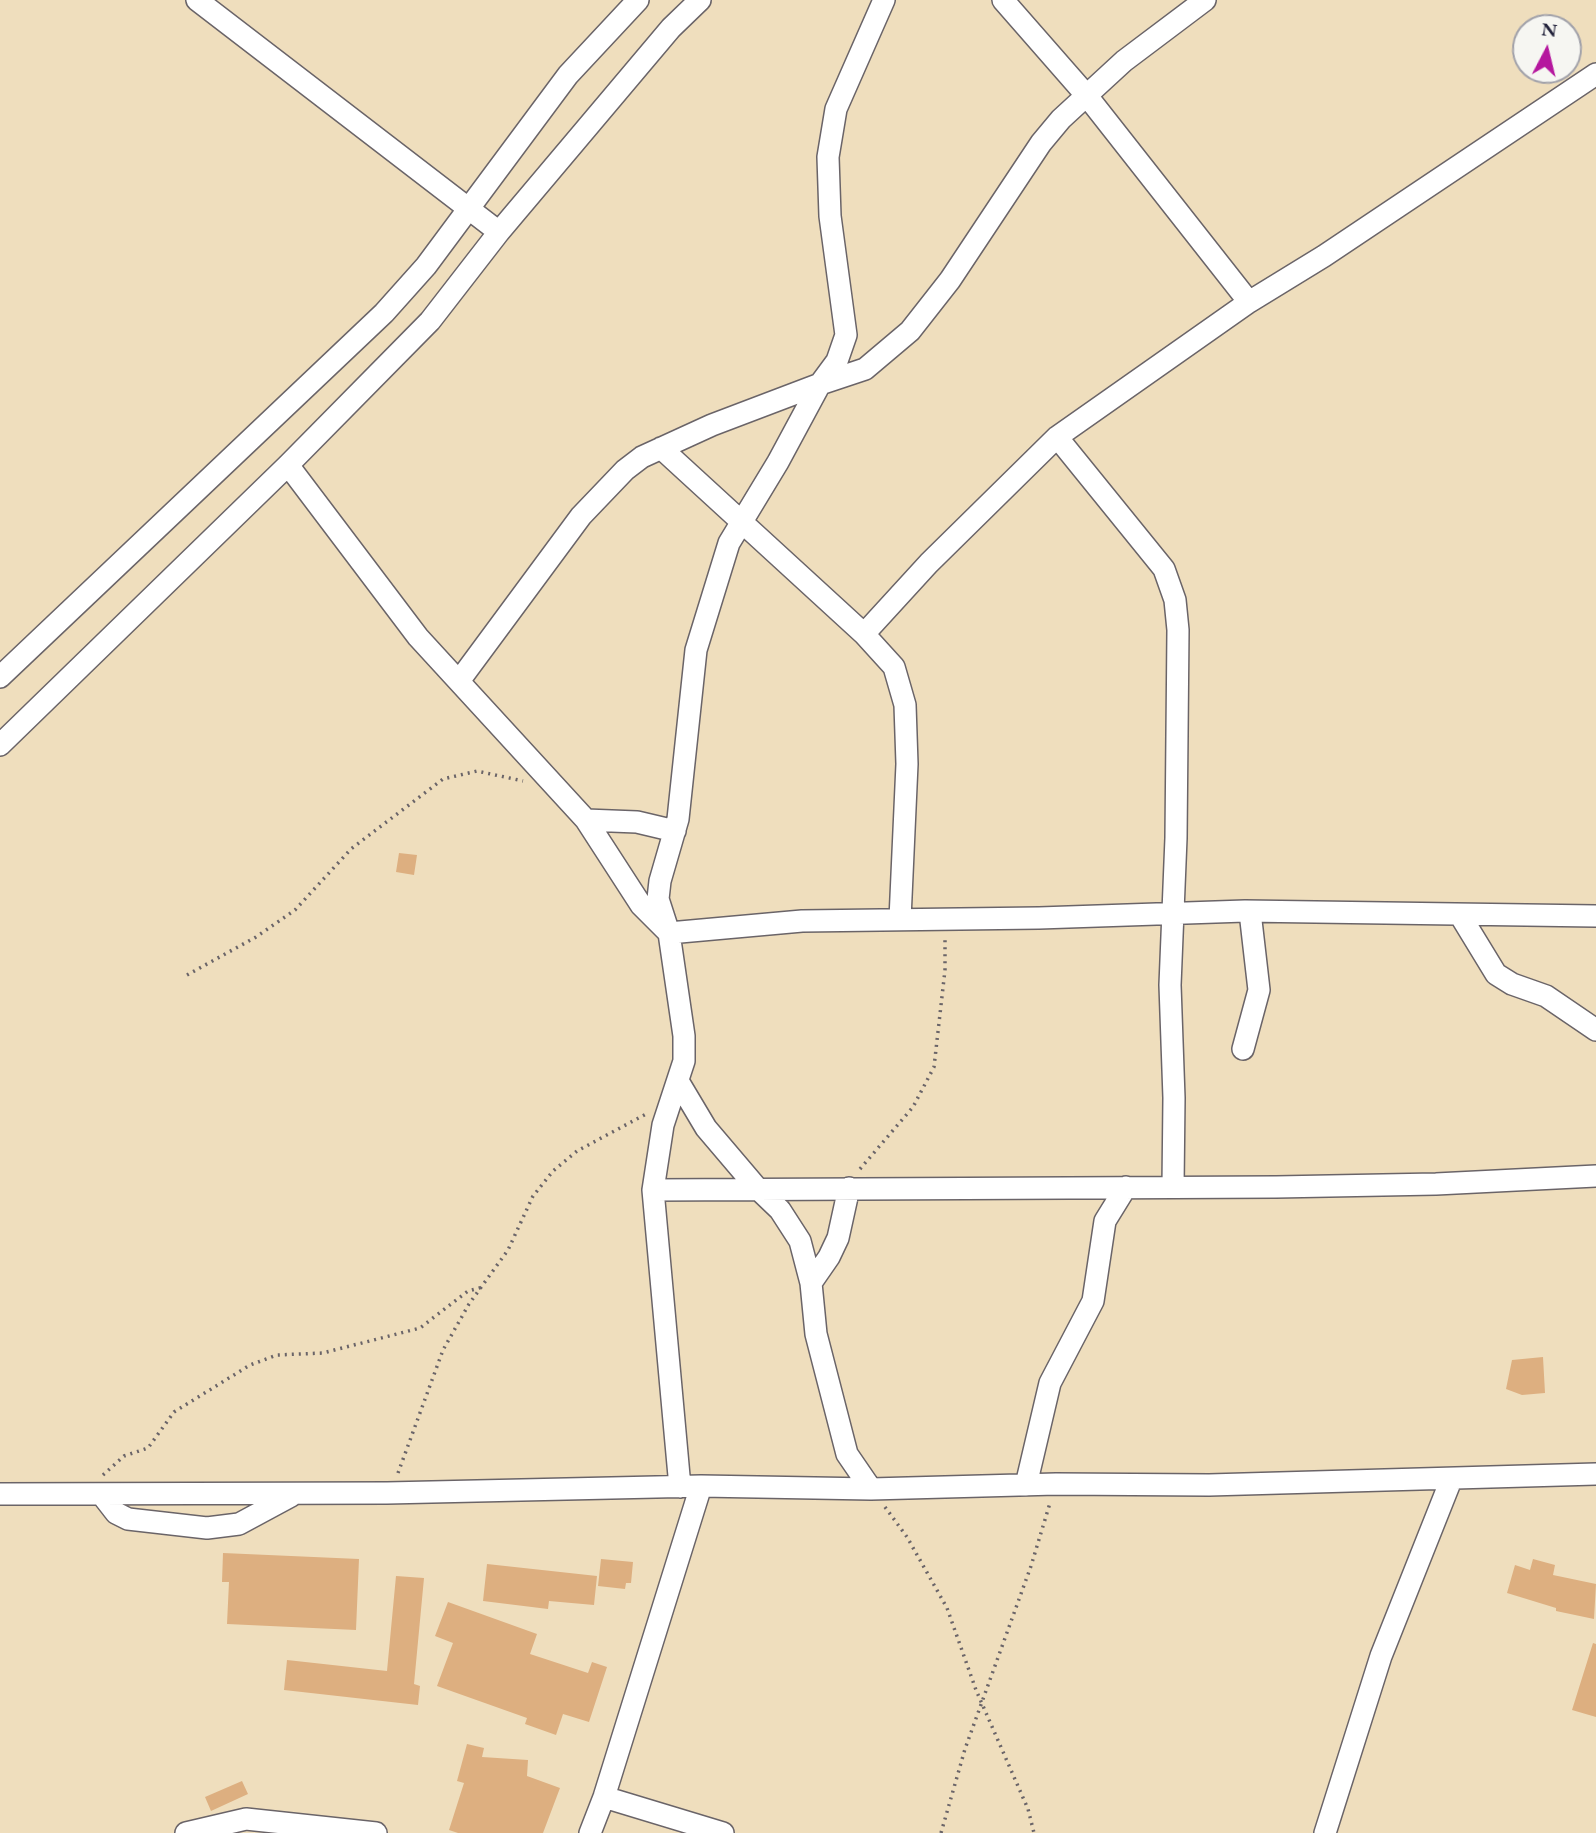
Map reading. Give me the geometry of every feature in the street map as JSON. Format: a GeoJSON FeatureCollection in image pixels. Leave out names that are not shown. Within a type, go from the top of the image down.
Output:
{"type":"FeatureCollection","features":[{"type":"Feature","properties":{"kind":"street"},"geometry":{"type":"LineString","coordinates":[[0,677],[384,313],[426,267],[568,75],[638,0]]}},
{"type":"Feature","properties":{"kind":"street"},"geometry":{"type":"LineString","coordinates":[[0,746],[288,465],[430,321],[499,232],[671,28],[700,0]]}},
{"type":"Feature","properties":{"kind":"street"},"geometry":{"type":"LineString","coordinates":[[590,1833],[604,1797],[691,1486],[653,1190],[663,1125],[684,1061],[684,1037],[669,933],[658,899],[660,881],[675,831],[696,650],[729,543],[820,384],[837,361],[846,335],[830,216],[828,157],[832,128],[841,96],[884,0]]}},
{"type":"Feature","properties":{"kind":"street"},"geometry":{"type":"LineString","coordinates":[[1003,0],[1087,96],[1249,302]]}},
{"type":"Feature","properties":{"kind":"street"},"geometry":{"type":"LineString","coordinates":[[459,681],[581,516],[625,470],[661,448],[712,425],[865,369],[891,349],[921,320],[1041,143],[1124,61],[1205,0]]}},
{"type":"Feature","properties":{"kind":"street"},"geometry":{"type":"LineString","coordinates":[[200,1],[499,232]]}},
{"type":"Feature","properties":{"kind":"street"},"geometry":{"type":"LineString","coordinates":[[864,634],[929,563],[1057,437],[1249,302],[1324,256],[1596,74]]}},
{"type":"Feature","properties":{"kind":"street"},"geometry":{"type":"LineString","coordinates":[[1057,437],[1164,569],[1175,600],[1178,629],[1176,813],[1171,915],[1172,1186]]}},
{"type":"Feature","properties":{"kind":"street"},"geometry":{"type":"LineString","coordinates":[[661,448],[864,634],[894,667],[905,705],[907,764],[900,919]]}},
{"type":"Feature","properties":{"kind":"street"},"geometry":{"type":"LineString","coordinates":[[288,465],[418,637],[586,820],[641,905],[669,933]]}},
{"type":"Feature","properties":{"kind":"street"},"geometry":{"type":"LineString","coordinates":[[586,820],[637,822],[675,831]]}},
{"type":"Feature","properties":{"kind":"street"},"geometry":{"type":"LineString","coordinates":[[1243,1049],[1259,990],[1250,912]]}},
{"type":"Feature","properties":{"kind":"street"},"geometry":{"type":"LineString","coordinates":[[669,933],[802,921],[1250,912],[1596,916]]}},
{"type":"Feature","properties":{"kind":"street"},"geometry":{"type":"LineString","coordinates":[[1460,915],[1496,974],[1511,984],[1546,996],[1596,1030]]}},
{"type":"Feature","properties":{"kind":"street"},"geometry":{"type":"LineString","coordinates":[[675,1091],[791,1226],[808,1264],[816,1334],[847,1454],[871,1489]]}},
{"type":"Feature","properties":{"kind":"street"},"geometry":{"type":"LineString","coordinates":[[653,1190],[1436,1184],[1596,1176]]}},
{"type":"Feature","properties":{"kind":"street"},"geometry":{"type":"LineString","coordinates":[[1026,1485],[1050,1383],[1093,1301],[1105,1222],[1126,1187]]}},
{"type":"Feature","properties":{"kind":"street"},"geometry":{"type":"LineString","coordinates":[[811,1283],[838,1238],[849,1188]]}},
{"type":"Feature","properties":{"kind":"street"},"geometry":{"type":"LineString","coordinates":[[0,1494],[387,1493],[691,1486],[871,1489],[1056,1484],[1209,1485],[1596,1474]]}},
{"type":"Feature","properties":{"kind":"street"},"geometry":{"type":"LineString","coordinates":[[1325,1833],[1381,1656],[1451,1480]]}},
{"type":"Feature","properties":{"kind":"street"},"geometry":{"type":"LineString","coordinates":[[97,1495],[116,1513],[128,1519],[207,1528],[239,1524],[296,1494]]}},
{"type":"Feature","properties":{"kind":"street"},"geometry":{"type":"LineString","coordinates":[[604,1797],[723,1833]]}},
{"type":"Feature","properties":{"kind":"street"},"geometry":{"type":"LineString","coordinates":[[186,1833],[246,1819],[376,1833]]}},
{"type":"Feature","properties":{"kind":"path"},"geometry":{"type":"LineString","coordinates":[[187,975],[256,937],[295,910],[351,849],[443,779],[477,771],[554,787]]}},
{"type":"Feature","properties":{"kind":"path"},"geometry":{"type":"LineString","coordinates":[[849,1188],[871,1153],[913,1107],[934,1067],[945,970],[944,919]]}},
{"type":"Feature","properties":{"kind":"path"},"geometry":{"type":"LineString","coordinates":[[387,1493],[405,1459],[443,1350],[508,1250],[533,1196],[553,1171],[601,1136],[675,1091]]}},
{"type":"Feature","properties":{"kind":"path"},"geometry":{"type":"LineString","coordinates":[[97,1495],[104,1473],[124,1456],[148,1448],[174,1412],[250,1365],[277,1355],[323,1353],[419,1328],[468,1291],[483,1287]]}},
{"type":"Feature","properties":{"kind":"path"},"geometry":{"type":"LineString","coordinates":[[940,1833],[965,1749],[1031,1566],[1056,1484]]}},
{"type":"Feature","properties":{"kind":"path"},"geometry":{"type":"LineString","coordinates":[[871,1489],[906,1537],[947,1608],[983,1704],[1008,1758],[1034,1833]]}},
{"type":"Feature","properties":{"kind":"building"},"geometry":{"type":"Polygon","coordinates":[[[399,853],[417,855],[414,875],[396,872],[399,853]]]}},
{"type":"Feature","properties":{"kind":"building"},"geometry":{"type":"Polygon","coordinates":[[[1543,1357],[1545,1393],[1522,1395],[1506,1389],[1512,1360],[1543,1357]]]}},
{"type":"Feature","properties":{"kind":"building"},"geometry":{"type":"Polygon","coordinates":[[[223,1553],[359,1559],[356,1630],[227,1624],[229,1582],[222,1582],[223,1553]]]}},
{"type":"Feature","properties":{"kind":"building"},"geometry":{"type":"Polygon","coordinates":[[[601,1559],[633,1562],[631,1583],[626,1583],[625,1589],[598,1586],[601,1559]]]}},
{"type":"Feature","properties":{"kind":"building"},"geometry":{"type":"Polygon","coordinates":[[[1533,1559],[1555,1565],[1553,1575],[1596,1584],[1594,1619],[1556,1611],[1556,1608],[1507,1593],[1515,1565],[1530,1570],[1533,1559]]]}},
{"type":"Feature","properties":{"kind":"building"},"geometry":{"type":"Polygon","coordinates":[[[487,1564],[597,1576],[594,1605],[549,1601],[548,1609],[483,1601],[487,1564]]]}},
{"type":"Feature","properties":{"kind":"building"},"geometry":{"type":"Polygon","coordinates":[[[396,1576],[424,1578],[414,1684],[420,1686],[418,1705],[284,1690],[287,1660],[387,1671],[396,1576]]]}},
{"type":"Feature","properties":{"kind":"building"},"geometry":{"type":"Polygon","coordinates":[[[448,1602],[537,1634],[530,1654],[588,1673],[592,1662],[607,1667],[589,1722],[563,1714],[556,1735],[525,1724],[527,1718],[437,1686],[453,1643],[435,1636],[448,1602]]]}},
{"type":"Feature","properties":{"kind":"building"},"geometry":{"type":"Polygon","coordinates":[[[1593,1643],[1596,1644],[1596,1717],[1572,1710],[1593,1643]]]}},
{"type":"Feature","properties":{"kind":"building"},"geometry":{"type":"Polygon","coordinates":[[[467,1744],[484,1748],[482,1757],[528,1760],[527,1776],[560,1788],[543,1833],[458,1833],[449,1830],[464,1783],[457,1781],[467,1744]]]}},
{"type":"Feature","properties":{"kind":"building"},"geometry":{"type":"Polygon","coordinates":[[[242,1781],[248,1794],[211,1811],[205,1797],[242,1781]]]}}]}
